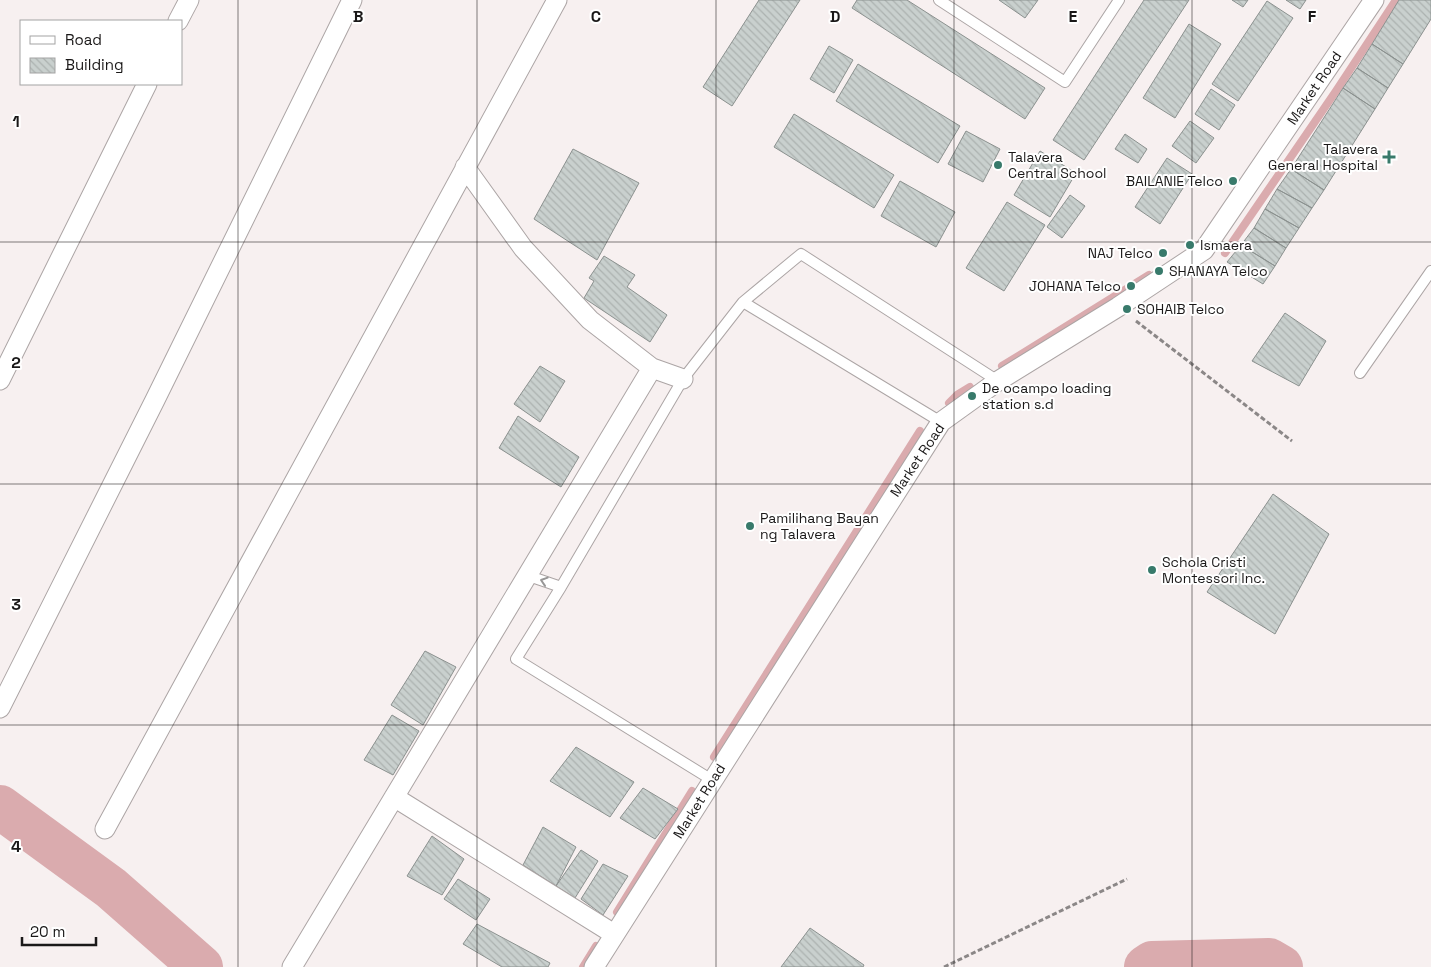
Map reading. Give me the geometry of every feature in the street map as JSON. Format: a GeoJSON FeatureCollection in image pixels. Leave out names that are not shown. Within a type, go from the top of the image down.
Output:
{"type":"FeatureCollection","features":[{"type":"Feature","properties":{"kind":"street"},"geometry":{"type":"LineString","coordinates":[[179,20],[189,0]]}},
{"type":"Feature","properties":{"kind":"street"},"geometry":{"type":"LineString","coordinates":[[0,708],[160,391],[352,0]]}},
{"type":"Feature","properties":{"kind":"street"},"geometry":{"type":"LineString","coordinates":[[105,829],[557,0]]}},
{"type":"Feature","properties":{"kind":"street","name":"Market Road"},"geometry":{"type":"LineString","coordinates":[[594,967],[941,422],[998,381],[1118,308],[1204,250],[1374,0]]}},
{"type":"Feature","properties":{"kind":"street"},"geometry":{"type":"LineString","coordinates":[[0,380],[147,85]]}},
{"type":"Feature","properties":{"kind":"street"},"geometry":{"type":"LineString","coordinates":[[465,167],[523,248],[590,320],[652,368],[683,379]]}},
{"type":"Feature","properties":{"kind":"street"},"geometry":{"type":"LineString","coordinates":[[292,967],[652,368]]}},
{"type":"Feature","properties":{"kind":"street"},"geometry":{"type":"LineString","coordinates":[[394,797],[614,934]]}},
{"type":"Feature","properties":{"kind":"lane"},"geometry":{"type":"LineString","coordinates":[[939,0],[1065,82],[1120,0]]}},
{"type":"Feature","properties":{"kind":"lane"},"geometry":{"type":"LineString","coordinates":[[712,780],[516,659],[561,587],[683,379],[743,302],[801,254],[998,381]]}},
{"type":"Feature","properties":{"kind":"lane"},"geometry":{"type":"LineString","coordinates":[[1360,374],[1431,270]]}},
{"type":"Feature","properties":{"kind":"lane"},"geometry":{"type":"LineString","coordinates":[[743,302],[941,422]]}},
{"type":"Feature","properties":{"kind":"lane"},"geometry":{"type":"LineString","coordinates":[[526,575],[561,587]]}},
{"type":"Feature","properties":{"kind":"path"},"geometry":{"type":"LineString","coordinates":[[1118,308],[1292,440]]}},
{"type":"Feature","properties":{"kind":"path"},"geometry":{"type":"LineString","coordinates":[[944,967],[1127,879]]}},
{"type":"Feature","properties":{"kind":"building"},"geometry":{"type":"Polygon","coordinates":[[[759,0],[800,0],[732,106],[703,87],[759,0]]]}},
{"type":"Feature","properties":{"kind":"building"},"geometry":{"type":"Polygon","coordinates":[[[857,0],[907,0],[1045,88],[1025,119],[852,8],[857,0]]]}},
{"type":"Feature","properties":{"kind":"building"},"geometry":{"type":"Polygon","coordinates":[[[999,0],[1038,0],[1025,18],[999,0]]]}},
{"type":"Feature","properties":{"kind":"building"},"geometry":{"type":"Polygon","coordinates":[[[1144,0],[1189,0],[1084,160],[1053,140],[1144,0]]]}},
{"type":"Feature","properties":{"kind":"building"},"geometry":{"type":"Polygon","coordinates":[[[1232,0],[1248,0],[1243,7],[1232,0]]]}},
{"type":"Feature","properties":{"kind":"building"},"geometry":{"type":"Polygon","coordinates":[[[1286,0],[1306,0],[1300,9],[1286,0]]]}},
{"type":"Feature","properties":{"kind":"building"},"geometry":{"type":"Polygon","coordinates":[[[1399,0],[1431,0],[1431,19],[1403,64],[1372,44],[1399,0]]]}},
{"type":"Feature","properties":{"kind":"building"},"geometry":{"type":"Polygon","coordinates":[[[1267,1],[1293,18],[1238,101],[1212,84],[1267,1]]]}},
{"type":"Feature","properties":{"kind":"building"},"geometry":{"type":"Polygon","coordinates":[[[1189,24],[1221,44],[1175,118],[1143,98],[1189,24]]]}},
{"type":"Feature","properties":{"kind":"building"},"geometry":{"type":"Polygon","coordinates":[[[1372,44],[1403,64],[1388,88],[1357,68],[1372,44]]]}},
{"type":"Feature","properties":{"kind":"building"},"geometry":{"type":"Polygon","coordinates":[[[829,46],[853,60],[834,93],[810,79],[829,46]]]}},
{"type":"Feature","properties":{"kind":"building"},"geometry":{"type":"Polygon","coordinates":[[[858,64],[960,126],[938,163],[836,101],[858,64]]]}},
{"type":"Feature","properties":{"kind":"building"},"geometry":{"type":"Polygon","coordinates":[[[1357,68],[1388,88],[1375,109],[1343,88],[1357,68]]]}},
{"type":"Feature","properties":{"kind":"building"},"geometry":{"type":"Polygon","coordinates":[[[1343,88],[1375,109],[1324,190],[1291,169],[1343,88]]]}},
{"type":"Feature","properties":{"kind":"building"},"geometry":{"type":"Polygon","coordinates":[[[1211,89],[1235,105],[1219,130],[1195,114],[1211,89]]]}},
{"type":"Feature","properties":{"kind":"building"},"geometry":{"type":"Polygon","coordinates":[[[794,114],[894,175],[874,208],[774,147],[794,114]]]}},
{"type":"Feature","properties":{"kind":"building"},"geometry":{"type":"Polygon","coordinates":[[[1190,121],[1214,138],[1196,163],[1172,146],[1190,121]]]}},
{"type":"Feature","properties":{"kind":"building"},"geometry":{"type":"Polygon","coordinates":[[[966,131],[1000,149],[983,182],[948,164],[966,131]]]}},
{"type":"Feature","properties":{"kind":"building"},"geometry":{"type":"Polygon","coordinates":[[[1125,134],[1147,149],[1138,163],[1115,149],[1125,134]]]}},
{"type":"Feature","properties":{"kind":"building"},"geometry":{"type":"Polygon","coordinates":[[[573,149],[639,183],[597,260],[534,219],[573,149]]]}},
{"type":"Feature","properties":{"kind":"building"},"geometry":{"type":"Polygon","coordinates":[[[1040,151],[1076,173],[1050,217],[1014,195],[1040,151]]]}},
{"type":"Feature","properties":{"kind":"building"},"geometry":{"type":"Polygon","coordinates":[[[1167,158],[1192,174],[1160,224],[1135,207],[1167,158]]]}},
{"type":"Feature","properties":{"kind":"building"},"geometry":{"type":"Polygon","coordinates":[[[1291,169],[1324,190],[1312,208],[1277,189],[1291,169]]]}},
{"type":"Feature","properties":{"kind":"building"},"geometry":{"type":"Polygon","coordinates":[[[900,181],[955,212],[936,247],[881,216],[900,181]]]}},
{"type":"Feature","properties":{"kind":"building"},"geometry":{"type":"Polygon","coordinates":[[[1277,189],[1312,208],[1299,228],[1265,209],[1277,189]]]}},
{"type":"Feature","properties":{"kind":"building"},"geometry":{"type":"Polygon","coordinates":[[[1070,195],[1085,206],[1062,238],[1047,227],[1070,195]]]}},
{"type":"Feature","properties":{"kind":"building"},"geometry":{"type":"Polygon","coordinates":[[[1007,202],[1045,225],[1004,291],[966,268],[1007,202]]]}},
{"type":"Feature","properties":{"kind":"building"},"geometry":{"type":"Polygon","coordinates":[[[1265,209],[1299,228],[1286,248],[1254,228],[1265,209]]]}},
{"type":"Feature","properties":{"kind":"building"},"geometry":{"type":"Polygon","coordinates":[[[1254,228],[1286,248],[1275,266],[1241,245],[1254,228]]]}},
{"type":"Feature","properties":{"kind":"building"},"geometry":{"type":"Polygon","coordinates":[[[1241,245],[1275,266],[1263,284],[1227,262],[1241,245]]]}},
{"type":"Feature","properties":{"kind":"building"},"geometry":{"type":"Polygon","coordinates":[[[604,256],[635,275],[627,287],[667,315],[650,342],[584,298],[594,281],[589,278],[604,256]]]}},
{"type":"Feature","properties":{"kind":"building"},"geometry":{"type":"Polygon","coordinates":[[[1285,313],[1326,341],[1299,386],[1252,361],[1285,313]]]}},
{"type":"Feature","properties":{"kind":"building"},"geometry":{"type":"Polygon","coordinates":[[[540,366],[565,381],[540,422],[514,404],[540,366]]]}},
{"type":"Feature","properties":{"kind":"building"},"geometry":{"type":"Polygon","coordinates":[[[518,416],[579,457],[561,487],[499,448],[518,416]]]}},
{"type":"Feature","properties":{"kind":"building"},"geometry":{"type":"Polygon","coordinates":[[[1273,494],[1329,534],[1275,634],[1207,592],[1273,494]]]}},
{"type":"Feature","properties":{"kind":"building"},"geometry":{"type":"Polygon","coordinates":[[[425,651],[456,667],[423,725],[391,705],[425,651]]]}},
{"type":"Feature","properties":{"kind":"building"},"geometry":{"type":"Polygon","coordinates":[[[392,715],[419,731],[393,775],[364,760],[392,715]]]}},
{"type":"Feature","properties":{"kind":"building"},"geometry":{"type":"Polygon","coordinates":[[[576,747],[634,782],[610,817],[550,781],[576,747]]]}},
{"type":"Feature","properties":{"kind":"building"},"geometry":{"type":"Polygon","coordinates":[[[643,788],[678,809],[655,839],[620,818],[643,788]]]}},
{"type":"Feature","properties":{"kind":"building"},"geometry":{"type":"Polygon","coordinates":[[[543,827],[576,847],[556,886],[523,865],[543,827]]]}},
{"type":"Feature","properties":{"kind":"building"},"geometry":{"type":"Polygon","coordinates":[[[432,836],[464,859],[442,895],[407,876],[432,836]]]}},
{"type":"Feature","properties":{"kind":"building"},"geometry":{"type":"Polygon","coordinates":[[[581,850],[598,861],[575,898],[556,886],[581,850]]]}},
{"type":"Feature","properties":{"kind":"building"},"geometry":{"type":"Polygon","coordinates":[[[603,864],[628,876],[603,915],[581,899],[603,864]]]}},
{"type":"Feature","properties":{"kind":"building"},"geometry":{"type":"Polygon","coordinates":[[[458,879],[490,899],[476,920],[444,899],[458,879]]]}},
{"type":"Feature","properties":{"kind":"building"},"geometry":{"type":"Polygon","coordinates":[[[477,924],[550,963],[548,967],[502,967],[463,944],[477,924]]]}},
{"type":"Feature","properties":{"kind":"building"},"geometry":{"type":"Polygon","coordinates":[[[810,928],[864,965],[863,967],[781,967],[810,928]]]}},
{"type":"Feature","properties":{"kind":"waterway"},"geometry":{"type":"LineString","coordinates":[[1225,253],[1396,0]]}},
{"type":"Feature","properties":{"kind":"waterway"},"geometry":{"type":"LineString","coordinates":[[1002,366],[1149,275]]}},
{"type":"Feature","properties":{"kind":"waterway"},"geometry":{"type":"LineString","coordinates":[[949,403],[957,395],[970,387]]}},
{"type":"Feature","properties":{"kind":"waterway"},"geometry":{"type":"LineString","coordinates":[[714,757],[920,431]]}},
{"type":"Feature","properties":{"kind":"waterway"},"geometry":{"type":"LineString","coordinates":[[617,912],[692,791]]}},
{"type":"Feature","properties":{"kind":"waterway"},"geometry":{"type":"LineString","coordinates":[[0,807],[111,888],[201,967]]}},
{"type":"Feature","properties":{"kind":"waterway"},"geometry":{"type":"LineString","coordinates":[[583,967],[596,946]]}},
{"type":"Feature","properties":{"kind":"waterway"},"geometry":{"type":"LineString","coordinates":[[1146,967],[1152,963],[1269,960],[1281,967]]}},
{"type":"Feature","properties":{"kind":"place","name":"Talavera General Hospital"},"geometry":{"type":"Point","coordinates":[1389,157]}},
{"type":"Feature","properties":{"kind":"place","name":"Talavera Central School"},"geometry":{"type":"Point","coordinates":[998,165]}},
{"type":"Feature","properties":{"kind":"place","name":"BAILANIE Telco"},"geometry":{"type":"Point","coordinates":[1233,181]}},
{"type":"Feature","properties":{"kind":"place","name":"Ismaera"},"geometry":{"type":"Point","coordinates":[1190,245]}},
{"type":"Feature","properties":{"kind":"place","name":"NAJ Telco"},"geometry":{"type":"Point","coordinates":[1163,253]}},
{"type":"Feature","properties":{"kind":"place","name":"SHANAYA Telco"},"geometry":{"type":"Point","coordinates":[1159,271]}},
{"type":"Feature","properties":{"kind":"place","name":"JOHANA Telco"},"geometry":{"type":"Point","coordinates":[1131,286]}},
{"type":"Feature","properties":{"kind":"place","name":"SOHAIB Telco"},"geometry":{"type":"Point","coordinates":[1127,309]}},
{"type":"Feature","properties":{"kind":"place","name":"De ocampo loading station s.d"},"geometry":{"type":"Point","coordinates":[972,396]}},
{"type":"Feature","properties":{"kind":"place","name":"Pamilihang Bayan ng Talavera"},"geometry":{"type":"Point","coordinates":[750,526]}},
{"type":"Feature","properties":{"kind":"place","name":"Schola Cristi Montessori Inc."},"geometry":{"type":"Point","coordinates":[1152,570]}}]}
